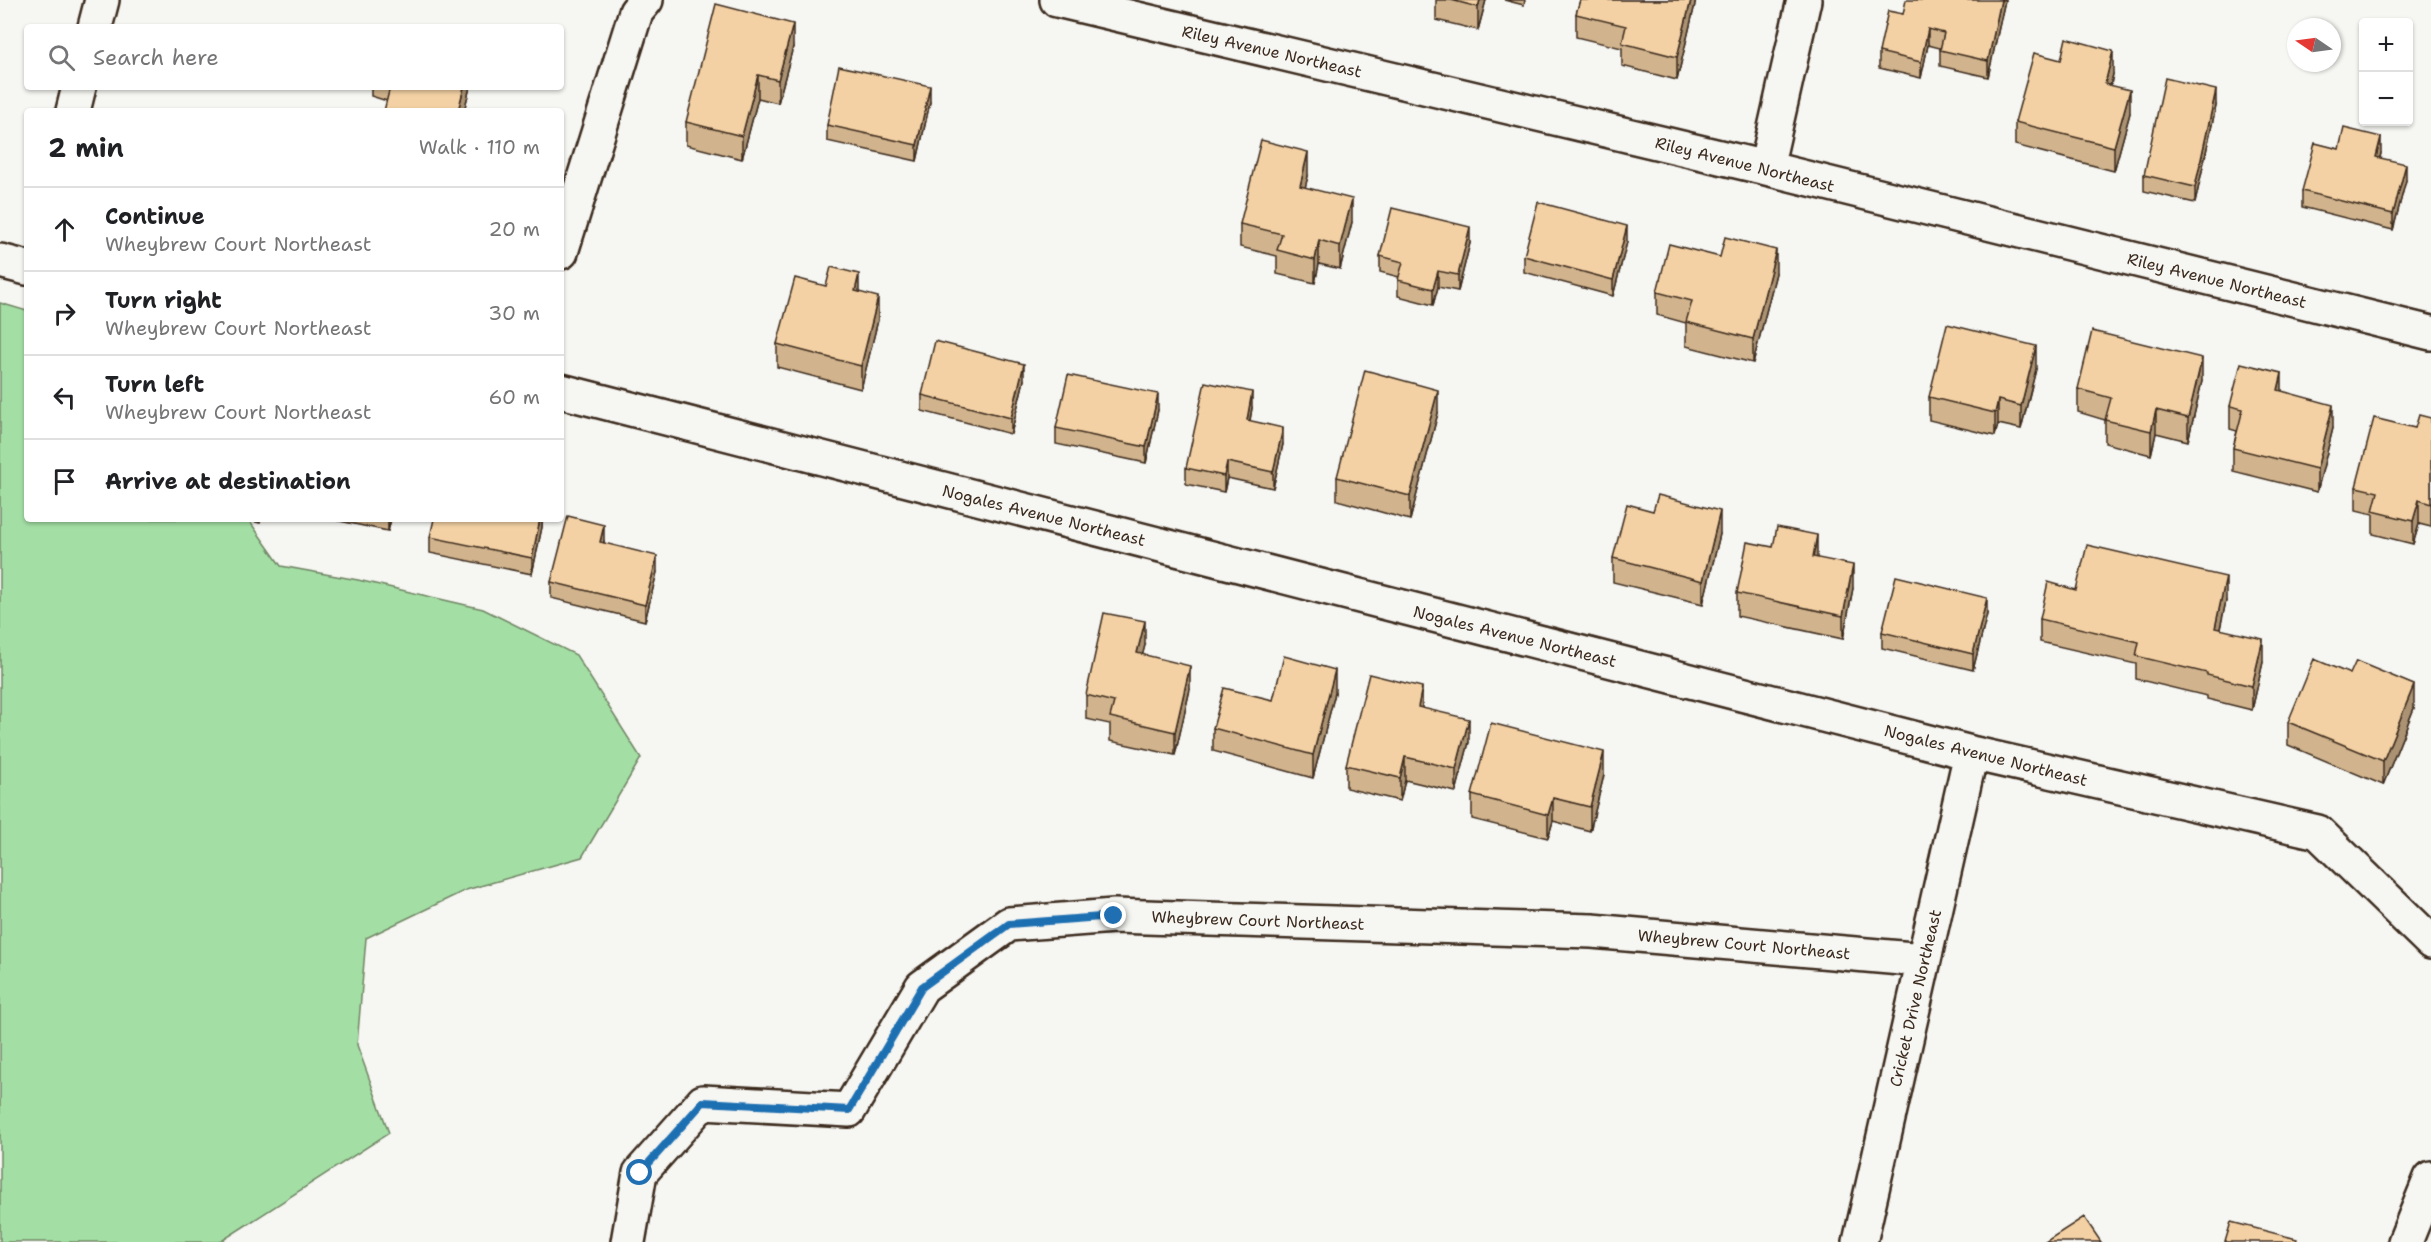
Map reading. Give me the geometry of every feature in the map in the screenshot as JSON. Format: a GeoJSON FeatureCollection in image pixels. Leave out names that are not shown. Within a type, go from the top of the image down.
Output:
{"type":"FeatureCollection","features":[{"type":"Feature","properties":{"kind":"street"},"geometry":{"type":"LineString","coordinates":[[96,24],[102,0]]}},
{"type":"Feature","properties":{"kind":"street"},"geometry":{"type":"LineString","coordinates":[[564,242],[636,12],[645,0]]}},
{"type":"Feature","properties":{"kind":"street","name":"Riley Avenue Northeast"},"geometry":{"type":"LineString","coordinates":[[1057,0],[1766,168],[2431,333]]}},
{"type":"Feature","properties":{"kind":"street"},"geometry":{"type":"LineString","coordinates":[[1766,168],[1804,0]]}},
{"type":"Feature","properties":{"kind":"street"},"geometry":{"type":"LineString","coordinates":[[74,108],[78,90]]}},
{"type":"Feature","properties":{"kind":"street"},"geometry":{"type":"LineString","coordinates":[[0,261],[24,267]]}},
{"type":"Feature","properties":{"kind":"street","name":"Nogales Avenue Northeast"},"geometry":{"type":"LineString","coordinates":[[564,392],[1971,753],[2318,832],[2431,942]]}},
{"type":"Feature","properties":{"kind":"street","name":"Cricket Drive Northeast"},"geometry":{"type":"LineString","coordinates":[[1860,1242],[1971,753]]}},
{"type":"Feature","properties":{"kind":"street","name":"Wheybrew Court Northeast"},"geometry":{"type":"LineString","coordinates":[[628,1242],[640,1173],[703,1102],[849,1110],[922,987],[1009,924],[1114,916],[1592,931],[1924,960]]}},
{"type":"Feature","properties":{"kind":"street"},"geometry":{"type":"LineString","coordinates":[[2405,1242],[2431,1178]]}},
{"type":"Feature","properties":{"kind":"green space"},"geometry":{"type":"Polygon","coordinates":[[[0,303],[24,310],[24,522],[250,522],[281,566],[358,580],[483,609],[576,655],[641,758],[582,857],[466,890],[366,938],[357,1045],[389,1133],[220,1242],[0,1242],[0,303]]]}},
{"type":"Feature","properties":{"kind":"building"},"geometry":{"type":"Polygon","coordinates":[[[1451,0],[1480,0],[1478,7],[1451,0]]]}},
{"type":"Feature","properties":{"kind":"building"},"geometry":{"type":"Polygon","coordinates":[[[1580,0],[1691,0],[1677,57],[1622,43],[1626,26],[1576,14],[1580,0]]]}},
{"type":"Feature","properties":{"kind":"building"},"geometry":{"type":"Polygon","coordinates":[[[1906,0],[2001,0],[1988,61],[1940,50],[1944,33],[1928,29],[1921,62],[1879,52],[1888,11],[1903,14],[1906,0]]]}},
{"type":"Feature","properties":{"kind":"building"},"geometry":{"type":"Polygon","coordinates":[[[716,4],[793,24],[778,80],[758,75],[742,136],[686,122],[716,4]]]}},
{"type":"Feature","properties":{"kind":"building"},"geometry":{"type":"Polygon","coordinates":[[[2066,38],[2113,51],[2105,84],[2130,90],[2114,147],[2015,122],[2034,53],[2061,60],[2066,38]]]}},
{"type":"Feature","properties":{"kind":"building"},"geometry":{"type":"Polygon","coordinates":[[[839,66],[930,86],[917,145],[827,125],[839,66]]]}},
{"type":"Feature","properties":{"kind":"building"},"geometry":{"type":"Polygon","coordinates":[[[2165,78],[2216,90],[2195,187],[2144,175],[2165,78]]]}},
{"type":"Feature","properties":{"kind":"building"},"geometry":{"type":"Polygon","coordinates":[[[389,90],[463,90],[459,108],[385,108],[389,90]]]}},
{"type":"Feature","properties":{"kind":"building"},"geometry":{"type":"Polygon","coordinates":[[[2344,128],[2381,137],[2376,157],[2406,164],[2393,214],[2302,191],[2315,143],[2339,149],[2344,128]]]}},
{"type":"Feature","properties":{"kind":"building"},"geometry":{"type":"Polygon","coordinates":[[[1261,140],[1308,152],[1300,186],[1352,199],[1340,246],[1319,240],[1315,260],[1277,250],[1282,234],[1240,224],[1261,140]]]}},
{"type":"Feature","properties":{"kind":"building"},"geometry":{"type":"Polygon","coordinates":[[[1538,202],[1627,226],[1613,280],[1524,256],[1538,202]]]}},
{"type":"Feature","properties":{"kind":"building"},"geometry":{"type":"Polygon","coordinates":[[[1392,208],[1470,227],[1458,275],[1438,271],[1433,289],[1398,280],[1403,262],[1380,256],[1392,208]]]}},
{"type":"Feature","properties":{"kind":"building"},"geometry":{"type":"Polygon","coordinates":[[[1725,237],[1776,250],[1753,339],[1686,322],[1692,301],[1657,292],[1669,244],[1720,257],[1725,237]]]}},
{"type":"Feature","properties":{"kind":"building"},"geometry":{"type":"Polygon","coordinates":[[[831,267],[859,274],[855,291],[878,297],[861,366],[777,344],[795,278],[826,286],[831,267]]]}},
{"type":"Feature","properties":{"kind":"building"},"geometry":{"type":"Polygon","coordinates":[[[1947,324],[2036,346],[2021,406],[1998,400],[1995,413],[1929,397],[1947,324]]]}},
{"type":"Feature","properties":{"kind":"building"},"geometry":{"type":"Polygon","coordinates":[[[2092,331],[2202,358],[2188,418],[2156,410],[2151,431],[2105,420],[2111,398],[2078,389],[2092,331]]]}},
{"type":"Feature","properties":{"kind":"building"},"geometry":{"type":"Polygon","coordinates":[[[935,341],[1024,364],[1011,418],[922,395],[935,341]]]}},
{"type":"Feature","properties":{"kind":"building"},"geometry":{"type":"Polygon","coordinates":[[[2241,363],[2282,373],[2278,390],[2333,405],[2317,469],[2233,448],[2243,409],[2230,406],[2241,363]]]}},
{"type":"Feature","properties":{"kind":"building"},"geometry":{"type":"Polygon","coordinates":[[[1365,370],[1438,390],[1410,496],[1337,477],[1365,370]]]}},
{"type":"Feature","properties":{"kind":"building"},"geometry":{"type":"Polygon","coordinates":[[[1068,375],[1158,394],[1146,447],[1056,428],[1068,375]]]}},
{"type":"Feature","properties":{"kind":"building"},"geometry":{"type":"Polygon","coordinates":[[[1205,382],[1252,392],[1247,420],[1283,428],[1273,472],[1227,462],[1224,476],[1186,468],[1205,382]]]}},
{"type":"Feature","properties":{"kind":"building"},"geometry":{"type":"Polygon","coordinates":[[[2419,415],[2431,418],[2431,504],[2419,500],[2413,521],[2373,511],[2378,492],[2356,487],[2374,418],[2415,428],[2419,415]]]}},
{"type":"Feature","properties":{"kind":"building"},"geometry":{"type":"Polygon","coordinates":[[[1658,495],[1720,511],[1703,581],[1613,558],[1627,504],[1653,511],[1658,495]]]}},
{"type":"Feature","properties":{"kind":"building"},"geometry":{"type":"Polygon","coordinates":[[[568,516],[604,525],[600,542],[657,556],[645,605],[551,582],[568,516]]]}},
{"type":"Feature","properties":{"kind":"building"},"geometry":{"type":"Polygon","coordinates":[[[433,522],[539,522],[532,558],[430,537],[433,522]]]}},
{"type":"Feature","properties":{"kind":"building"},"geometry":{"type":"Polygon","coordinates":[[[1777,527],[1817,535],[1813,557],[1853,565],[1843,616],[1737,593],[1747,542],[1773,547],[1777,527]]]}},
{"type":"Feature","properties":{"kind":"building"},"geometry":{"type":"Polygon","coordinates":[[[2087,545],[2226,577],[2215,628],[2263,639],[2252,686],[2136,656],[2139,642],[2040,619],[2048,582],[2076,590],[2087,545]]]}},
{"type":"Feature","properties":{"kind":"building"},"geometry":{"type":"Polygon","coordinates":[[[1896,576],[1987,598],[1973,654],[1882,632],[1896,576]]]}},
{"type":"Feature","properties":{"kind":"building"},"geometry":{"type":"Polygon","coordinates":[[[1104,613],[1145,621],[1137,653],[1190,666],[1175,732],[1110,717],[1114,702],[1086,695],[1104,613]]]}},
{"type":"Feature","properties":{"kind":"building"},"geometry":{"type":"Polygon","coordinates":[[[1284,656],[1335,670],[1313,755],[1213,728],[1224,688],[1273,700],[1284,656]]]}},
{"type":"Feature","properties":{"kind":"building"},"geometry":{"type":"Polygon","coordinates":[[[2314,659],[2350,674],[2356,661],[2414,685],[2383,761],[2288,722],[2314,659]]]}},
{"type":"Feature","properties":{"kind":"building"},"geometry":{"type":"Polygon","coordinates":[[[1369,674],[1422,687],[1418,707],[1469,719],[1456,769],[1405,757],[1400,778],[1346,765],[1369,674]]]}},
{"type":"Feature","properties":{"kind":"building"},"geometry":{"type":"Polygon","coordinates":[[[1491,723],[1604,752],[1590,807],[1553,798],[1548,815],[1472,795],[1491,723]]]}},
{"type":"Feature","properties":{"kind":"building"},"geometry":{"type":"Polygon","coordinates":[[[2084,1217],[2101,1242],[2045,1242],[2084,1217]]]}},
{"type":"Feature","properties":{"kind":"building"},"geometry":{"type":"Polygon","coordinates":[[[2231,1222],[2297,1239],[2296,1242],[2225,1242],[2231,1222]]]}},
{"type":"Feature","properties":{"kind":"route"},"geometry":{"type":"LineString","coordinates":[[640,1173],[703,1102],[849,1110],[922,987],[1009,924],[1114,916]]}}]}
